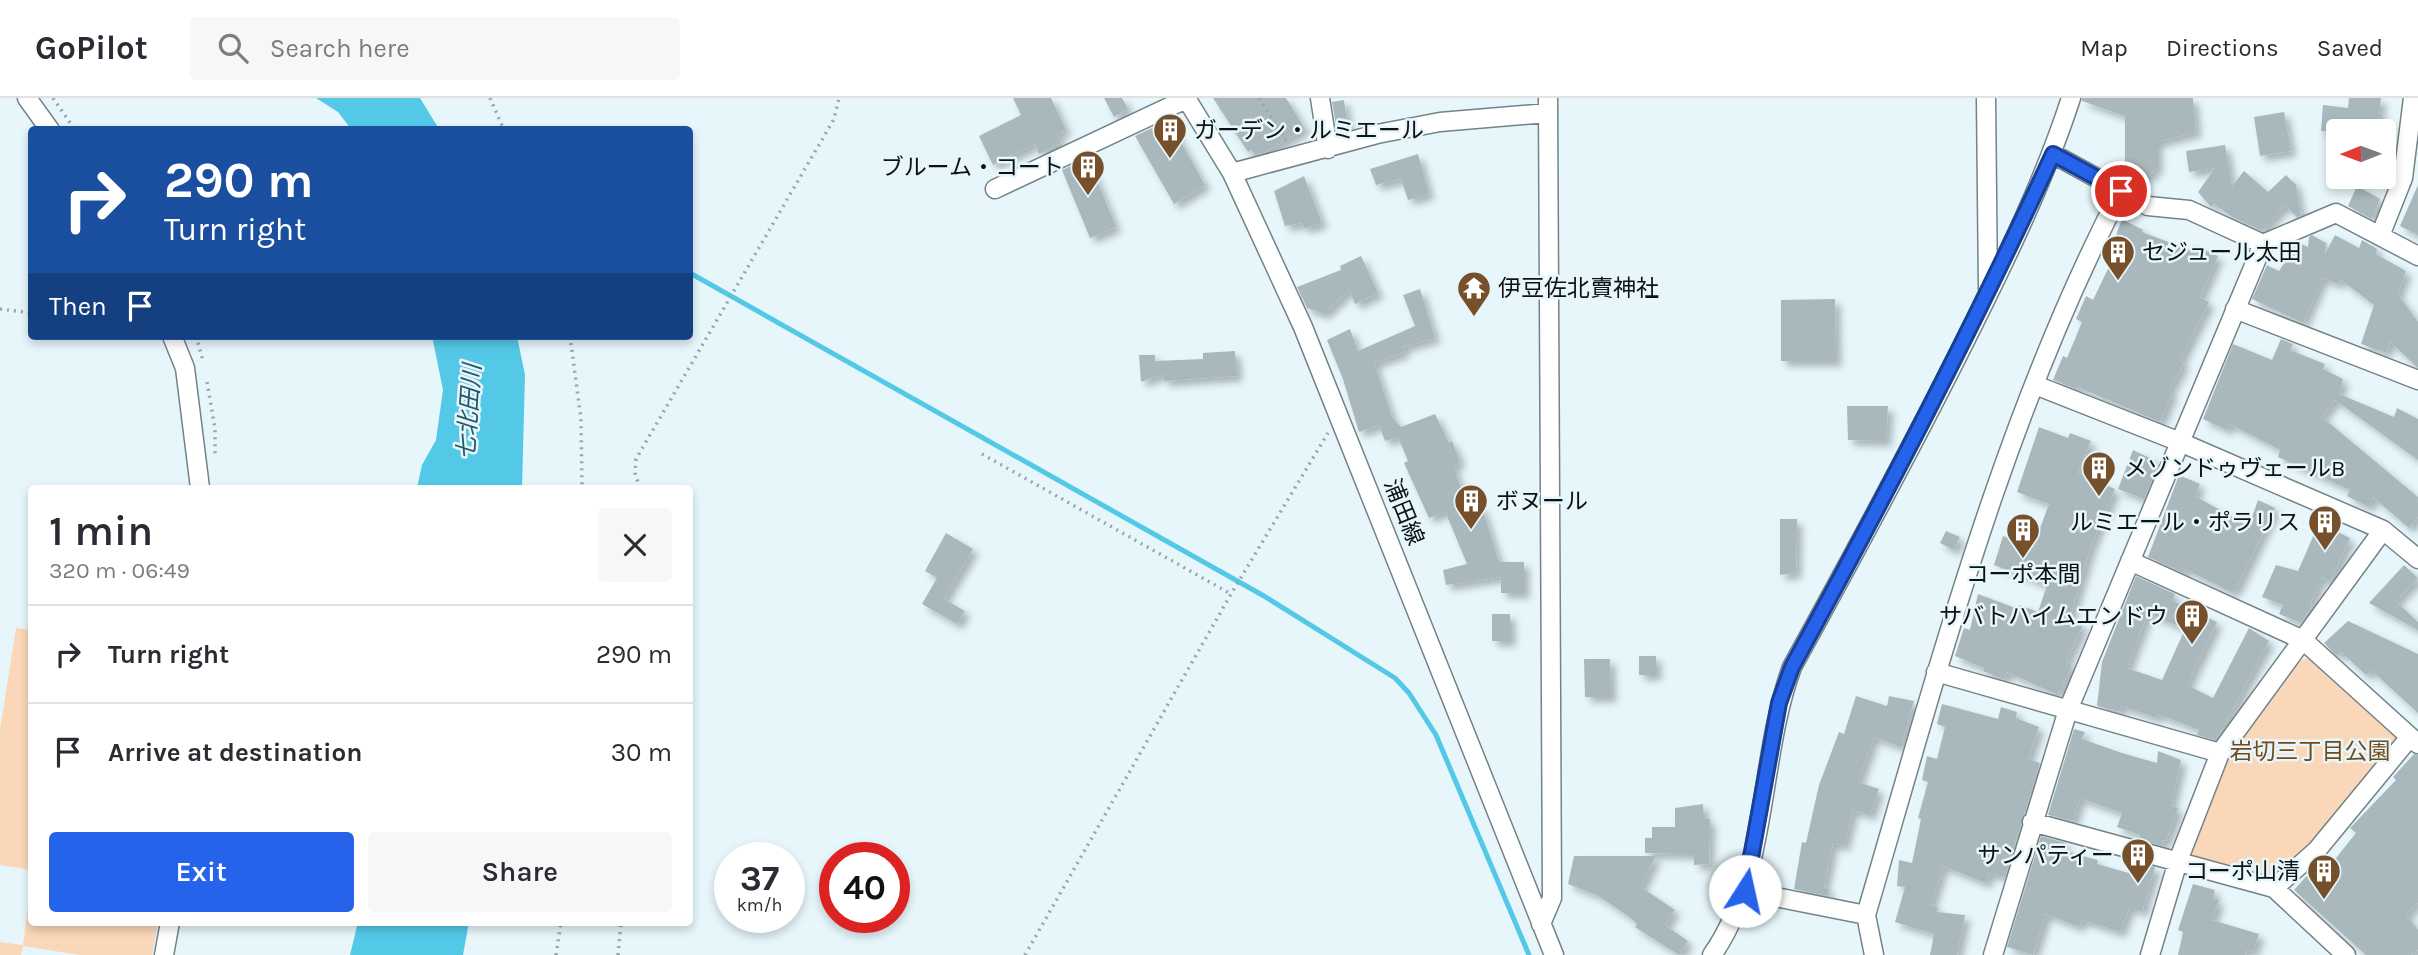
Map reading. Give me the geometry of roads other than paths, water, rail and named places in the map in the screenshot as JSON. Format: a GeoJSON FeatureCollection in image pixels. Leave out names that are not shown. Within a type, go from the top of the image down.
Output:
{"type":"FeatureCollection","features":[{"type":"Feature","properties":{"kind":"street"},"geometry":{"type":"LineString","coordinates":[[27,98],[47,126]]}},
{"type":"Feature","properties":{"kind":"street"},"geometry":{"type":"LineString","coordinates":[[995,189],[1186,98]]}},
{"type":"Feature","properties":{"kind":"street","name":"浦田線"},"geometry":{"type":"LineString","coordinates":[[1186,98],[1232,173],[1303,327],[1554,955]]}},
{"type":"Feature","properties":{"kind":"street"},"geometry":{"type":"LineString","coordinates":[[1320,98],[1328,149]]}},
{"type":"Feature","properties":{"kind":"street"},"geometry":{"type":"LineString","coordinates":[[1986,98],[1988,296]]}},
{"type":"Feature","properties":{"kind":"street"},"geometry":{"type":"LineString","coordinates":[[1712,955],[1745,891],[1779,703],[1792,667],[1905,461],[1988,296],[2053,154],[2071,98]]}},
{"type":"Feature","properties":{"kind":"street"},"geometry":{"type":"LineString","coordinates":[[2380,236],[2403,177],[2413,98]]}},
{"type":"Feature","properties":{"kind":"street"},"geometry":{"type":"LineString","coordinates":[[1232,173],[1377,134],[1548,106],[1552,898],[1541,924]]}},
{"type":"Feature","properties":{"kind":"street"},"geometry":{"type":"LineString","coordinates":[[2053,154],[2148,206],[2189,210],[2263,244]]}},
{"type":"Feature","properties":{"kind":"street"},"geometry":{"type":"LineString","coordinates":[[1874,955],[1866,915],[1936,672],[2035,385],[2081,267],[2121,191]]}},
{"type":"Feature","properties":{"kind":"street"},"geometry":{"type":"LineString","coordinates":[[1993,955],[2067,710],[2263,244],[2336,213],[2418,256]]}},
{"type":"Feature","properties":{"kind":"street"},"geometry":{"type":"LineString","coordinates":[[2235,309],[2418,380]]}},
{"type":"Feature","properties":{"kind":"street"},"geometry":{"type":"LineString","coordinates":[[174,340],[185,368],[200,485]]}},
{"type":"Feature","properties":{"kind":"street"},"geometry":{"type":"LineString","coordinates":[[2035,385],[2180,442],[2383,530],[2418,559]]}},
{"type":"Feature","properties":{"kind":"street"},"geometry":{"type":"LineString","coordinates":[[2150,955],[2178,861],[2220,753],[2383,530]]}},
{"type":"Feature","properties":{"kind":"street"},"geometry":{"type":"LineString","coordinates":[[2130,561],[2303,640],[2414,740],[2317,850],[2274,888]]}},
{"type":"Feature","properties":{"kind":"street"},"geometry":{"type":"LineString","coordinates":[[1936,672],[2220,753]]}},
{"type":"Feature","properties":{"kind":"street"},"geometry":{"type":"LineString","coordinates":[[2032,822],[2274,888],[2346,955]]}},
{"type":"Feature","properties":{"kind":"street"},"geometry":{"type":"LineString","coordinates":[[1745,891],[1866,915]]}},
{"type":"Feature","properties":{"kind":"street"},"geometry":{"type":"LineString","coordinates":[[164,955],[169,926]]}},
{"type":"Feature","properties":{"kind":"water"},"geometry":{"type":"Polygon","coordinates":[[[316,98],[420,98],[437,126],[349,126],[338,112],[316,98]]]}},
{"type":"Feature","properties":{"kind":"water","name":"七北田川"},"geometry":{"type":"Polygon","coordinates":[[[433,340],[518,340],[525,375],[522,485],[418,485],[422,465],[436,440],[443,390],[433,340]]]}},
{"type":"Feature","properties":{"kind":"water"},"geometry":{"type":"Polygon","coordinates":[[[357,926],[468,926],[463,955],[350,955],[357,926]]]}},
{"type":"Feature","properties":{"kind":"waterway"},"geometry":{"type":"LineString","coordinates":[[693,275],[1264,596],[1395,678],[1409,693],[1436,735],[1529,955]]}},
{"type":"Feature","properties":{"kind":"place","name":"ガーデン・ルミエール"},"geometry":{"type":"Point","coordinates":[1170,160]}},
{"type":"Feature","properties":{"kind":"place","name":"ブルーム・コート"},"geometry":{"type":"Point","coordinates":[1088,197]}},
{"type":"Feature","properties":{"kind":"place","name":"セジュール太田"},"geometry":{"type":"Point","coordinates":[2118,282]}},
{"type":"Feature","properties":{"kind":"place","name":"伊豆佐北賣神社"},"geometry":{"type":"Point","coordinates":[1474,318]}},
{"type":"Feature","properties":{"kind":"place","name":"メゾンドゥヴェールB"},"geometry":{"type":"Point","coordinates":[2099,498]}},
{"type":"Feature","properties":{"kind":"place","name":"ボヌール"},"geometry":{"type":"Point","coordinates":[1471,531]}},
{"type":"Feature","properties":{"kind":"place","name":"ルミエール・ポラリス"},"geometry":{"type":"Point","coordinates":[2325,552]}},
{"type":"Feature","properties":{"kind":"place","name":"コーポ本間"},"geometry":{"type":"Point","coordinates":[2023,560]}},
{"type":"Feature","properties":{"kind":"place","name":"サバトハイムエンドウ"},"geometry":{"type":"Point","coordinates":[2192,646]}},
{"type":"Feature","properties":{"kind":"place","name":"サンパティー"},"geometry":{"type":"Point","coordinates":[2138,885]}},
{"type":"Feature","properties":{"kind":"place","name":"コーポ山清"},"geometry":{"type":"Point","coordinates":[2324,901]}},
{"type":"Feature","properties":{"kind":"park label","name":"岩切三丁目公園"},"geometry":{"type":"Point","coordinates":[2310,751]}}]}
